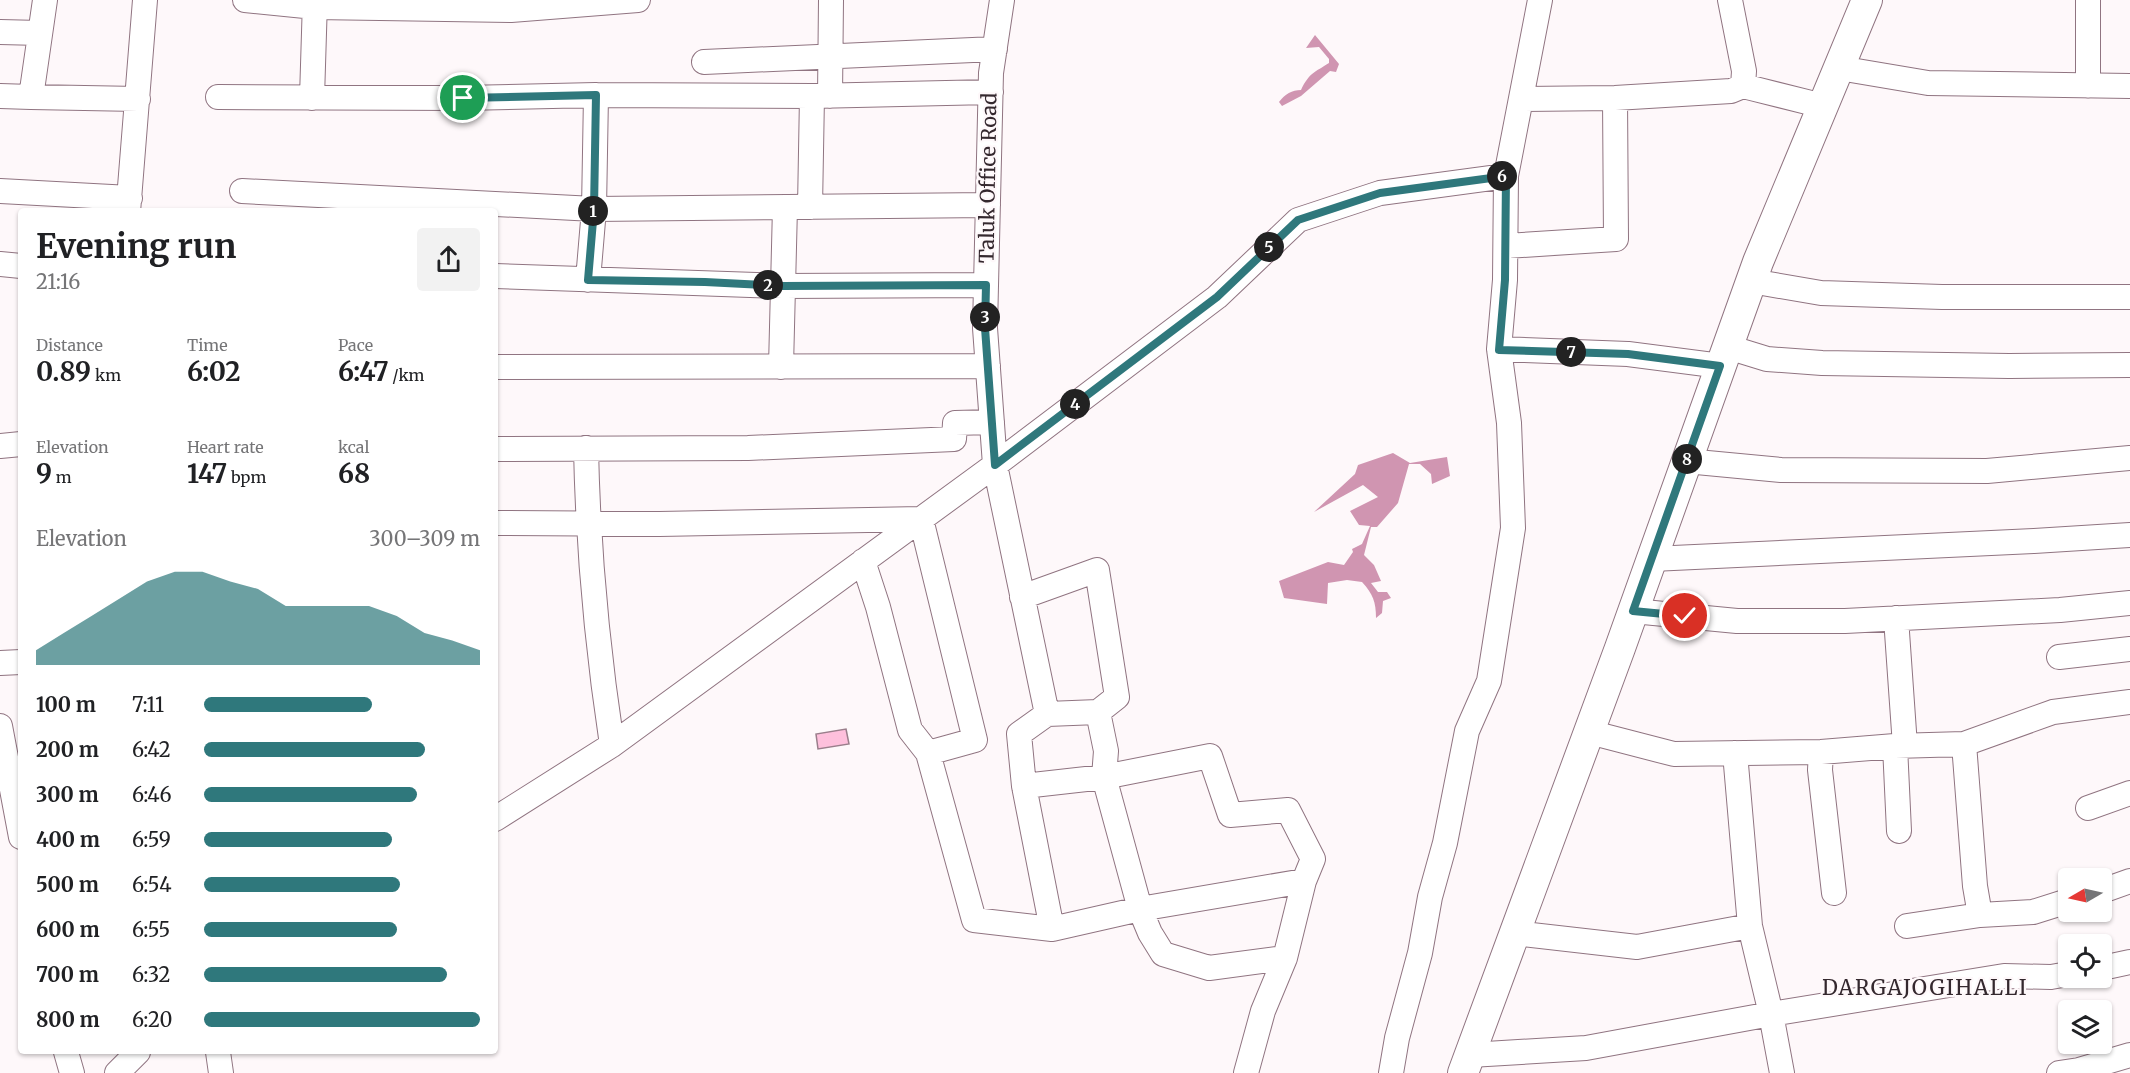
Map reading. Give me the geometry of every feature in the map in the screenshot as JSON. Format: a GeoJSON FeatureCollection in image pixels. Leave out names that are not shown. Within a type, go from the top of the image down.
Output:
{"type":"FeatureCollection","features":[{"type":"Feature","properties":{"kind":"main road"},"geometry":{"type":"LineString","coordinates":[[1466,1064],[1652,559],[1751,281],[1867,0]]}},
{"type":"Feature","properties":{"kind":"street"},"geometry":{"type":"LineString","coordinates":[[31,97],[45,0]]}},
{"type":"Feature","properties":{"kind":"street"},"geometry":{"type":"LineString","coordinates":[[0,191],[129,205],[145,0]]}},
{"type":"Feature","properties":{"kind":"street"},"geometry":{"type":"LineString","coordinates":[[245,0],[511,10],[638,0]]}},
{"type":"Feature","properties":{"kind":"street"},"geometry":{"type":"LineString","coordinates":[[810,207],[821,96],[830,57],[831,0]]}},
{"type":"Feature","properties":{"kind":"street","name":"Taluk Office Road"},"geometry":{"type":"LineString","coordinates":[[1002,0],[991,92],[985,328],[995,465],[1047,714]]}},
{"type":"Feature","properties":{"kind":"street"},"geometry":{"type":"LineString","coordinates":[[1391,1073],[1397,1038],[1420,953],[1430,897],[1445,843],[1467,732],[1489,681],[1513,528],[1509,423],[1499,350],[1505,280],[1506,176],[1540,0]]}},
{"type":"Feature","properties":{"kind":"street"},"geometry":{"type":"LineString","coordinates":[[1730,0],[1744,72],[1743,86]]}},
{"type":"Feature","properties":{"kind":"street"},"geometry":{"type":"LineString","coordinates":[[2088,0],[2088,86]]}},
{"type":"Feature","properties":{"kind":"street"},"geometry":{"type":"LineString","coordinates":[[312,98],[315,4]]}},
{"type":"Feature","properties":{"kind":"street"},"geometry":{"type":"LineString","coordinates":[[0,32],[40,33]]}},
{"type":"Feature","properties":{"kind":"street"},"geometry":{"type":"LineString","coordinates":[[704,62],[995,49]]}},
{"type":"Feature","properties":{"kind":"street"},"geometry":{"type":"LineString","coordinates":[[1839,68],[1928,83],[2130,86]]}},
{"type":"Feature","properties":{"kind":"street"},"geometry":{"type":"LineString","coordinates":[[1521,99],[1615,98],[1731,91],[1743,86],[1823,106]]}},
{"type":"Feature","properties":{"kind":"street"},"geometry":{"type":"LineString","coordinates":[[218,97],[821,96],[991,92]]}},
{"type":"Feature","properties":{"kind":"street"},"geometry":{"type":"LineString","coordinates":[[588,280],[594,209],[596,95]]}},
{"type":"Feature","properties":{"kind":"street"},"geometry":{"type":"LineString","coordinates":[[0,96],[138,99]]}},
{"type":"Feature","properties":{"kind":"street"},"geometry":{"type":"LineString","coordinates":[[1506,246],[1616,239],[1615,98]]}},
{"type":"Feature","properties":{"kind":"street"},"geometry":{"type":"LineString","coordinates":[[498,817],[612,745],[995,465],[1217,297],[1298,220],[1380,193],[1506,176]]}},
{"type":"Feature","properties":{"kind":"street"},"geometry":{"type":"LineString","coordinates":[[242,191],[594,209],[988,205]]}},
{"type":"Feature","properties":{"kind":"street"},"geometry":{"type":"LineString","coordinates":[[781,367],[785,207]]}},
{"type":"Feature","properties":{"kind":"street"},"geometry":{"type":"LineString","coordinates":[[0,264],[18,266]]}},
{"type":"Feature","properties":{"kind":"street"},"geometry":{"type":"LineString","coordinates":[[498,276],[782,286],[986,285]]}},
{"type":"Feature","properties":{"kind":"street"},"geometry":{"type":"LineString","coordinates":[[1751,281],[1821,293],[1942,297],[2130,297]]}},
{"type":"Feature","properties":{"kind":"street"},"geometry":{"type":"LineString","coordinates":[[1499,350],[1724,356],[1822,363],[2130,365]]}},
{"type":"Feature","properties":{"kind":"street"},"geometry":{"type":"LineString","coordinates":[[498,367],[988,366]]}},
{"type":"Feature","properties":{"kind":"street"},"geometry":{"type":"LineString","coordinates":[[498,448],[748,448],[954,439],[955,423],[992,422]]}},
{"type":"Feature","properties":{"kind":"street"},"geometry":{"type":"LineString","coordinates":[[0,446],[18,444]]}},
{"type":"Feature","properties":{"kind":"street"},"geometry":{"type":"LineString","coordinates":[[586,448],[587,524],[602,683],[612,745]]}},
{"type":"Feature","properties":{"kind":"street"},"geometry":{"type":"LineString","coordinates":[[1686,461],[1781,470],[1987,471],[2130,458]]}},
{"type":"Feature","properties":{"kind":"street"},"geometry":{"type":"LineString","coordinates":[[498,523],[587,524],[921,519]]}},
{"type":"Feature","properties":{"kind":"street"},"geometry":{"type":"LineString","coordinates":[[921,519],[975,740],[928,753]]}},
{"type":"Feature","properties":{"kind":"street"},"geometry":{"type":"LineString","coordinates":[[1652,559],[2130,535]]}},
{"type":"Feature","properties":{"kind":"street"},"geometry":{"type":"LineString","coordinates":[[863,561],[878,608],[910,730],[928,753],[974,920],[1052,929],[1140,909],[1304,881]]}},
{"type":"Feature","properties":{"kind":"street"},"geometry":{"type":"LineString","coordinates":[[1022,597],[1097,570],[1117,697],[1098,712],[1047,714],[1018,734],[1024,786],[1052,929]]}},
{"type":"Feature","properties":{"kind":"street"},"geometry":{"type":"LineString","coordinates":[[1633,611],[1737,621],[1845,621],[2060,610],[2130,603]]}},
{"type":"Feature","properties":{"kind":"street"},"geometry":{"type":"LineString","coordinates":[[1896,618],[1900,746],[1899,831]]}},
{"type":"Feature","properties":{"kind":"street"},"geometry":{"type":"LineString","coordinates":[[2059,657],[2130,649]]}},
{"type":"Feature","properties":{"kind":"street"},"geometry":{"type":"LineString","coordinates":[[0,663],[18,662]]}},
{"type":"Feature","properties":{"kind":"street"},"geometry":{"type":"LineString","coordinates":[[1588,732],[1674,754],[1821,752],[1964,744],[2053,712],[2130,702]]}},
{"type":"Feature","properties":{"kind":"street"},"geometry":{"type":"LineString","coordinates":[[1098,712],[1106,751],[1104,777],[1140,909],[1150,933],[1163,954],[1209,968],[1285,958]]}},
{"type":"Feature","properties":{"kind":"street"},"geometry":{"type":"LineString","coordinates":[[0,726],[18,821]]}},
{"type":"Feature","properties":{"kind":"street"},"geometry":{"type":"LineString","coordinates":[[1964,744],[1975,886],[1980,915]]}},
{"type":"Feature","properties":{"kind":"street"},"geometry":{"type":"LineString","coordinates":[[1821,752],[1820,770],[1834,892]]}},
{"type":"Feature","properties":{"kind":"street"},"geometry":{"type":"LineString","coordinates":[[1735,753],[1750,926],[1771,1014],[1782,1073]]}},
{"type":"Feature","properties":{"kind":"street"},"geometry":{"type":"LineString","coordinates":[[1024,786],[1104,777],[1210,756],[1230,815],[1288,810],[1313,859],[1304,881],[1285,958],[1263,1011],[1246,1073]]}},
{"type":"Feature","properties":{"kind":"street"},"geometry":{"type":"LineString","coordinates":[[2088,808],[2130,793]]}},
{"type":"Feature","properties":{"kind":"street"},"geometry":{"type":"LineString","coordinates":[[2112,887],[2130,881]]}},
{"type":"Feature","properties":{"kind":"street"},"geometry":{"type":"LineString","coordinates":[[1907,926],[1980,915],[2033,912],[2058,904]]}},
{"type":"Feature","properties":{"kind":"street"},"geometry":{"type":"LineString","coordinates":[[1514,933],[1637,947],[1750,926]]}},
{"type":"Feature","properties":{"kind":"street"},"geometry":{"type":"LineString","coordinates":[[2112,966],[2130,962]]}},
{"type":"Feature","properties":{"kind":"street"},"geometry":{"type":"LineString","coordinates":[[1466,1064],[1586,1048],[1771,1014],[2004,976],[2058,976]]}},
{"type":"Feature","properties":{"kind":"street"},"geometry":{"type":"LineString","coordinates":[[67,1054],[72,1073]]}},
{"type":"Feature","properties":{"kind":"street"},"geometry":{"type":"LineString","coordinates":[[218,1054],[221,1073]]}},
{"type":"Feature","properties":{"kind":"street"},"geometry":{"type":"LineString","coordinates":[[2059,1073],[2079,1070],[2130,1055]]}},
{"type":"Feature","properties":{"kind":"shaded area"},"geometry":{"type":"Polygon","coordinates":[[[1315,35],[1339,64],[1336,72],[1330,71],[1301,96],[1282,106],[1279,102],[1284,97],[1301,90],[1310,76],[1329,63],[1329,59],[1319,47],[1306,48],[1315,35]]]}},
{"type":"Feature","properties":{"kind":"shaded area"},"geometry":{"type":"Polygon","coordinates":[[[1393,453],[1410,463],[1447,457],[1450,476],[1432,484],[1431,474],[1420,464],[1409,464],[1398,503],[1377,527],[1371,527],[1364,555],[1374,565],[1381,581],[1371,583],[1378,592],[1387,592],[1391,598],[1383,601],[1382,613],[1376,618],[1373,598],[1362,582],[1347,580],[1328,583],[1327,604],[1284,598],[1279,581],[1328,562],[1344,565],[1353,552],[1352,549],[1362,544],[1370,526],[1359,525],[1350,511],[1378,497],[1363,485],[1314,512],[1355,474],[1358,465],[1393,453]]]}},
{"type":"Feature","properties":{"kind":"building"},"geometry":{"type":"Polygon","coordinates":[[[846,729],[849,744],[818,749],[816,734],[846,729]]]}},
{"type":"Feature","properties":{"kind":"district","name":"DARGAJOGIHALLI"},"geometry":{"type":"Point","coordinates":[1925,988]}},
{"type":"Feature","properties":{"kind":"route"},"geometry":{"type":"LineString","coordinates":[[463,98],[596,95],[594,209],[588,280],[782,286],[986,285],[985,328],[995,465],[1217,297],[1298,220],[1380,193],[1506,176],[1505,280],[1499,350],[1628,354],[1720,366],[1633,611],[1685,616]]}}]}
